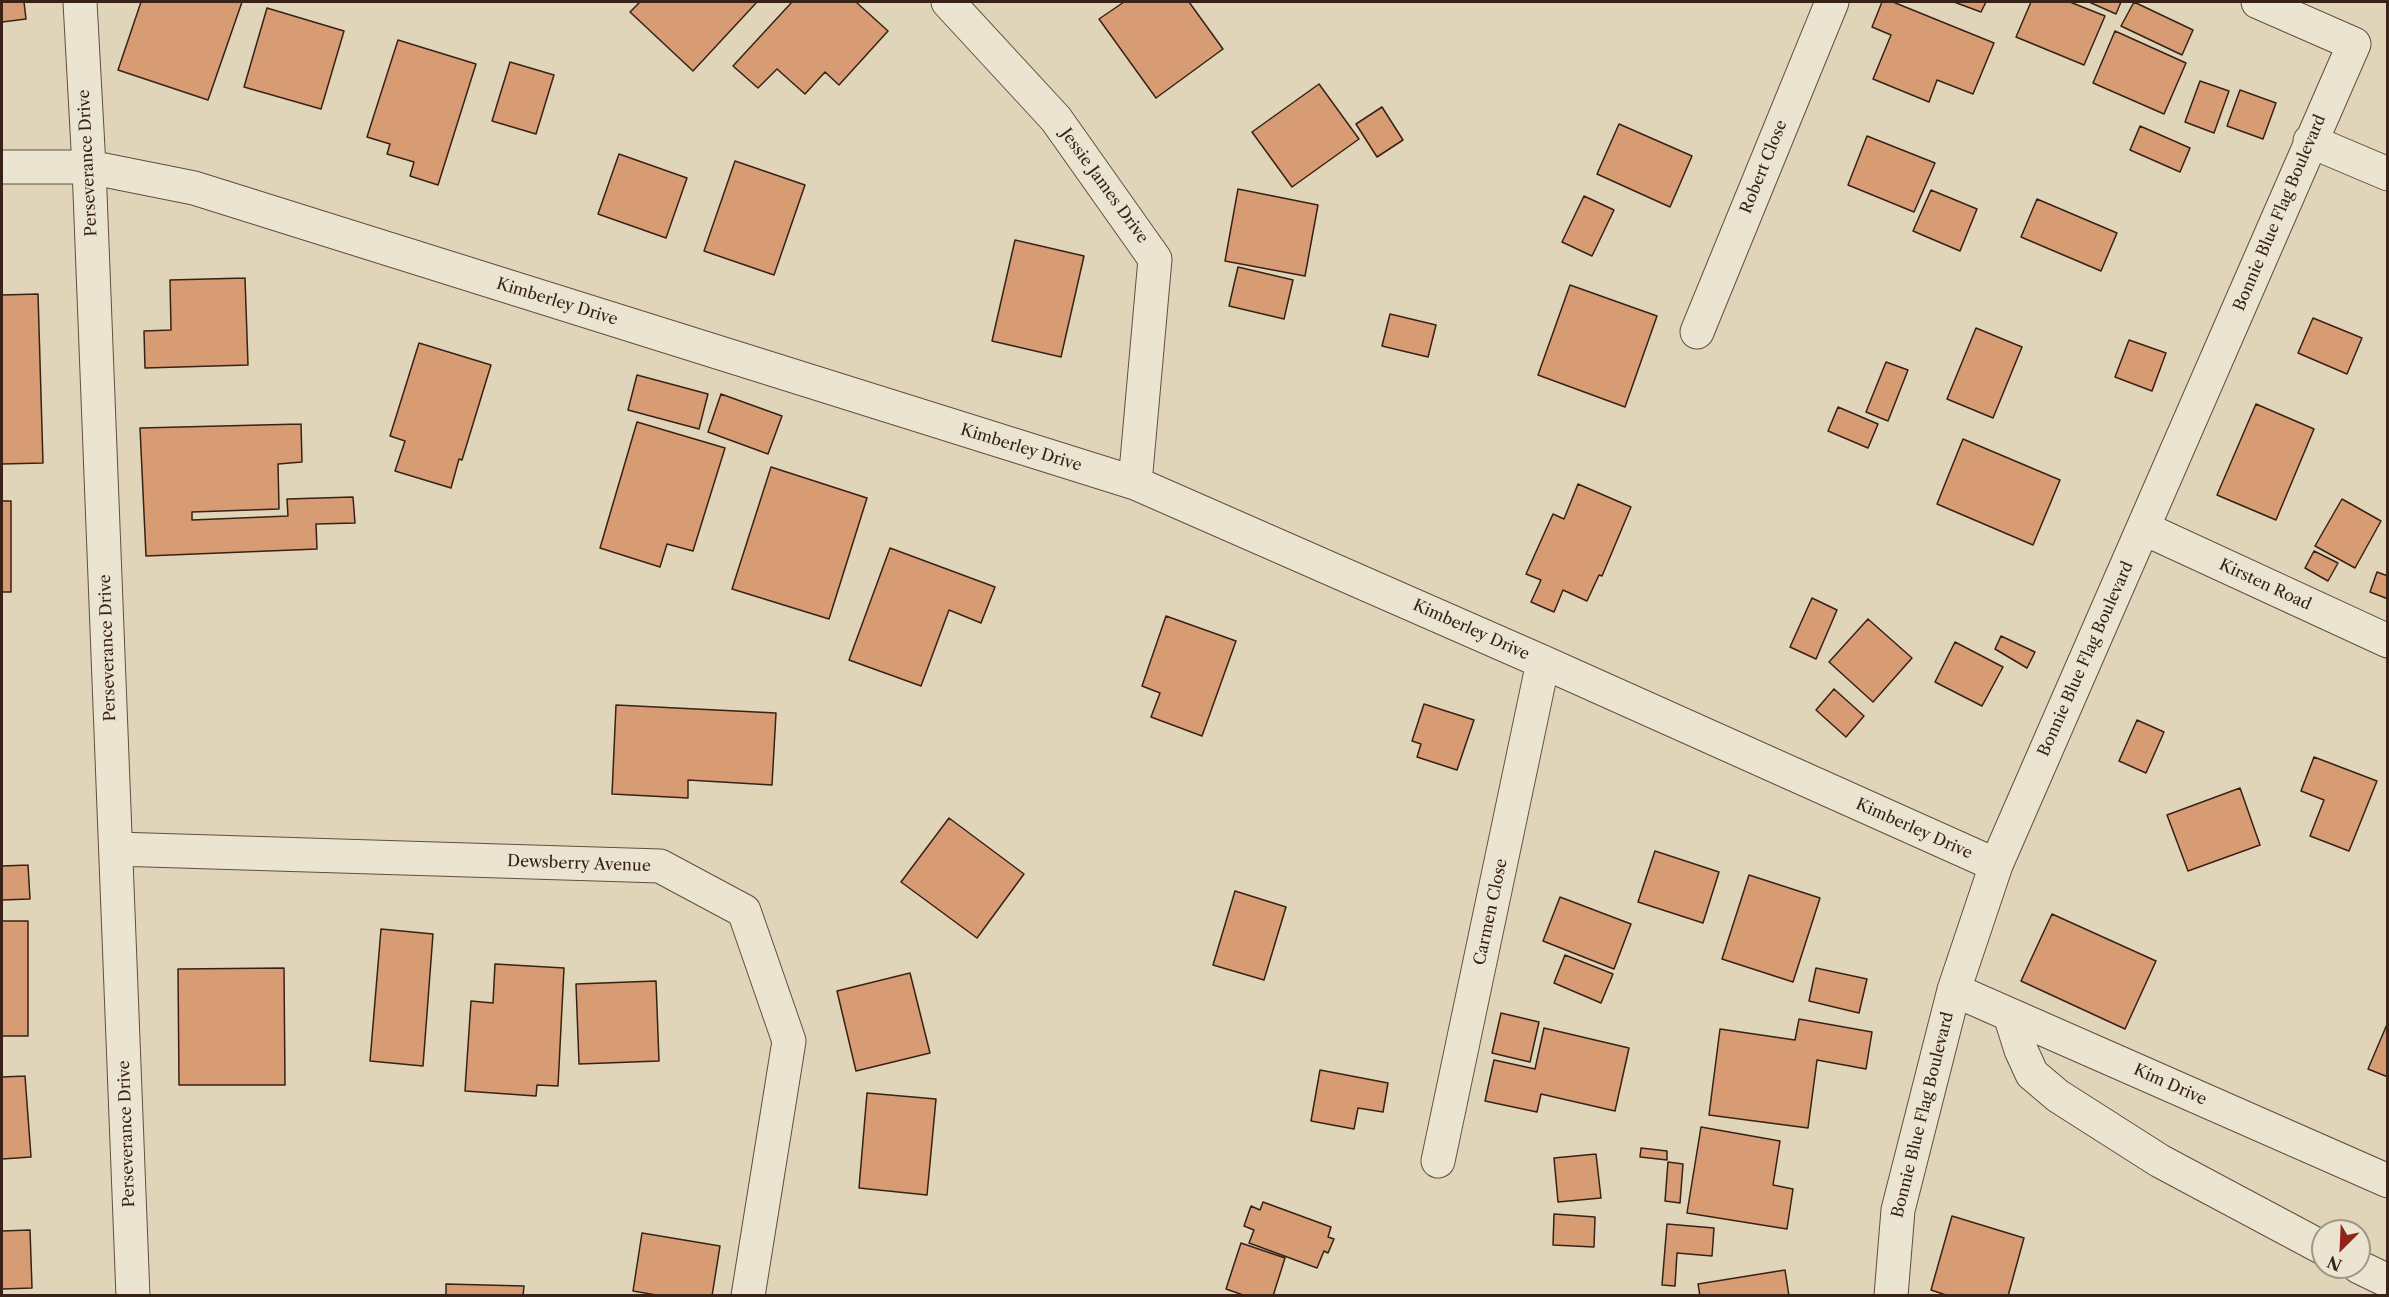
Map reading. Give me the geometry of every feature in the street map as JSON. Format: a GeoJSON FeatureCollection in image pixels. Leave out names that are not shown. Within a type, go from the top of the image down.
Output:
{"type":"FeatureCollection","features":[{"type":"Feature","properties":{"kind":"street","name":"Perseverance Drive"},"geometry":{"type":"LineString","coordinates":[[80,2],[89,167],[133,1296]]}},
{"type":"Feature","properties":{"kind":"street","name":"Jessie James Drive"},"geometry":{"type":"LineString","coordinates":[[948,2],[1056,119],[1155,259],[1135,483]]}},
{"type":"Feature","properties":{"kind":"street","name":"Robert Close"},"geometry":{"type":"LineString","coordinates":[[1697,332],[1832,2]]}},
{"type":"Feature","properties":{"kind":"street","name":"Bonnie Blue Flag Boulevard"},"geometry":{"type":"LineString","coordinates":[[1891,1296],[1898,1210],[1954,990],[1996,865],[2354,44],[2258,2]]}},
{"type":"Feature","properties":{"kind":"street"},"geometry":{"type":"LineString","coordinates":[[2310,141],[2388,174]]}},
{"type":"Feature","properties":{"kind":"street","name":"Kimberley Drive"},"geometry":{"type":"LineString","coordinates":[[2,168],[89,167],[194,188],[1135,483],[1543,662],[1996,865]]}},
{"type":"Feature","properties":{"kind":"street","name":"Kirsten Road"},"geometry":{"type":"LineString","coordinates":[[2143,528],[2388,641]]}},
{"type":"Feature","properties":{"kind":"street","name":"Carmen Close"},"geometry":{"type":"LineString","coordinates":[[1438,1161],[1543,662]]}},
{"type":"Feature","properties":{"kind":"street","name":"Dewsberry Avenue"},"geometry":{"type":"LineString","coordinates":[[116,849],[660,866],[744,911],[789,1041],[748,1296]]}},
{"type":"Feature","properties":{"kind":"street","name":"Kim Drive"},"geometry":{"type":"LineString","coordinates":[[1954,990],[2388,1181]]}},
{"type":"Feature","properties":{"kind":"street"},"geometry":{"type":"LineString","coordinates":[[2010,1015],[2020,1050],[2032,1074],[2058,1096],[2160,1161],[2311,1242]]}},
{"type":"Feature","properties":{"kind":"street"},"geometry":{"type":"LineString","coordinates":[[2371,1273],[2388,1281]]}},
{"type":"Feature","properties":{"kind":"building"},"geometry":{"type":"Polygon","coordinates":[[[2,2],[24,2],[26,19],[2,22],[2,2]]]}},
{"type":"Feature","properties":{"kind":"building"},"geometry":{"type":"Polygon","coordinates":[[[141,2],[242,2],[208,100],[118,70],[141,2]]]}},
{"type":"Feature","properties":{"kind":"building"},"geometry":{"type":"Polygon","coordinates":[[[640,2],[757,2],[693,71],[630,12],[640,2]]]}},
{"type":"Feature","properties":{"kind":"building"},"geometry":{"type":"Polygon","coordinates":[[[792,2],[856,2],[888,31],[839,85],[825,72],[805,94],[777,69],[758,88],[733,66],[792,2]]]}},
{"type":"Feature","properties":{"kind":"building"},"geometry":{"type":"Polygon","coordinates":[[[1124,2],[1189,2],[1223,49],[1156,98],[1099,19],[1124,2]]]}},
{"type":"Feature","properties":{"kind":"building"},"geometry":{"type":"Polygon","coordinates":[[[1882,2],[1893,2],[1994,43],[1973,94],[1937,80],[1929,102],[1873,79],[1891,35],[1872,27],[1882,2]]]}},
{"type":"Feature","properties":{"kind":"building"},"geometry":{"type":"Polygon","coordinates":[[[1954,2],[1986,2],[1981,12],[1954,2]]]}},
{"type":"Feature","properties":{"kind":"building"},"geometry":{"type":"Polygon","coordinates":[[[2031,2],[2070,2],[2105,16],[2084,65],[2016,37],[2031,2]]]}},
{"type":"Feature","properties":{"kind":"building"},"geometry":{"type":"Polygon","coordinates":[[[2089,2],[2121,2],[2116,14],[2089,2]]]}},
{"type":"Feature","properties":{"kind":"building"},"geometry":{"type":"Polygon","coordinates":[[[2134,2],[2193,30],[2182,55],[2121,26],[2134,2]]]}},
{"type":"Feature","properties":{"kind":"building"},"geometry":{"type":"Polygon","coordinates":[[[267,8],[344,31],[321,109],[244,87],[267,8]]]}},
{"type":"Feature","properties":{"kind":"building"},"geometry":{"type":"Polygon","coordinates":[[[2115,31],[2186,63],[2164,114],[2093,83],[2115,31]]]}},
{"type":"Feature","properties":{"kind":"building"},"geometry":{"type":"Polygon","coordinates":[[[398,40],[476,64],[438,185],[410,176],[414,162],[387,154],[390,144],[367,137],[398,40]]]}},
{"type":"Feature","properties":{"kind":"building"},"geometry":{"type":"Polygon","coordinates":[[[510,62],[554,75],[536,134],[492,121],[510,62]]]}},
{"type":"Feature","properties":{"kind":"building"},"geometry":{"type":"Polygon","coordinates":[[[2200,81],[2229,91],[2214,133],[2185,122],[2200,81]]]}},
{"type":"Feature","properties":{"kind":"building"},"geometry":{"type":"Polygon","coordinates":[[[1319,84],[1359,139],[1292,187],[1252,132],[1319,84]]]}},
{"type":"Feature","properties":{"kind":"building"},"geometry":{"type":"Polygon","coordinates":[[[2240,90],[2276,103],[2263,139],[2227,126],[2240,90]]]}},
{"type":"Feature","properties":{"kind":"building"},"geometry":{"type":"Polygon","coordinates":[[[1382,107],[1403,140],[1377,157],[1356,124],[1382,107]]]}},
{"type":"Feature","properties":{"kind":"building"},"geometry":{"type":"Polygon","coordinates":[[[1619,124],[1692,156],[1670,207],[1597,174],[1619,124]]]}},
{"type":"Feature","properties":{"kind":"building"},"geometry":{"type":"Polygon","coordinates":[[[2140,126],[2190,148],[2180,172],[2130,150],[2140,126]]]}},
{"type":"Feature","properties":{"kind":"building"},"geometry":{"type":"Polygon","coordinates":[[[1867,136],[1935,163],[1914,212],[1848,185],[1867,136]]]}},
{"type":"Feature","properties":{"kind":"building"},"geometry":{"type":"Polygon","coordinates":[[[619,154],[687,178],[666,238],[598,214],[619,154]]]}},
{"type":"Feature","properties":{"kind":"building"},"geometry":{"type":"Polygon","coordinates":[[[735,161],[805,185],[774,275],[704,251],[735,161]]]}},
{"type":"Feature","properties":{"kind":"building"},"geometry":{"type":"Polygon","coordinates":[[[1238,189],[1318,205],[1305,276],[1225,261],[1238,189]]]}},
{"type":"Feature","properties":{"kind":"building"},"geometry":{"type":"Polygon","coordinates":[[[1931,190],[1977,209],[1960,251],[1913,231],[1931,190]]]}},
{"type":"Feature","properties":{"kind":"building"},"geometry":{"type":"Polygon","coordinates":[[[1584,196],[1614,210],[1592,256],[1562,242],[1584,196]]]}},
{"type":"Feature","properties":{"kind":"building"},"geometry":{"type":"Polygon","coordinates":[[[2037,199],[2117,233],[2101,271],[2021,237],[2037,199]]]}},
{"type":"Feature","properties":{"kind":"building"},"geometry":{"type":"Polygon","coordinates":[[[1015,240],[1084,256],[1061,357],[992,341],[1015,240]]]}},
{"type":"Feature","properties":{"kind":"building"},"geometry":{"type":"Polygon","coordinates":[[[1238,267],[1293,280],[1284,319],[1229,306],[1238,267]]]}},
{"type":"Feature","properties":{"kind":"building"},"geometry":{"type":"Polygon","coordinates":[[[245,278],[248,365],[145,368],[144,331],[171,330],[170,280],[245,278]]]}},
{"type":"Feature","properties":{"kind":"building"},"geometry":{"type":"Polygon","coordinates":[[[1570,285],[1657,316],[1625,407],[1538,375],[1570,285]]]}},
{"type":"Feature","properties":{"kind":"building"},"geometry":{"type":"Polygon","coordinates":[[[38,294],[43,463],[2,464],[2,295],[38,294]]]}},
{"type":"Feature","properties":{"kind":"building"},"geometry":{"type":"Polygon","coordinates":[[[1390,314],[1436,325],[1428,357],[1382,346],[1390,314]]]}},
{"type":"Feature","properties":{"kind":"building"},"geometry":{"type":"Polygon","coordinates":[[[2313,318],[2362,338],[2347,374],[2298,353],[2313,318]]]}},
{"type":"Feature","properties":{"kind":"building"},"geometry":{"type":"Polygon","coordinates":[[[1976,328],[2022,347],[1993,418],[1947,399],[1976,328]]]}},
{"type":"Feature","properties":{"kind":"building"},"geometry":{"type":"Polygon","coordinates":[[[2129,340],[2166,353],[2152,391],[2115,377],[2129,340]]]}},
{"type":"Feature","properties":{"kind":"building"},"geometry":{"type":"Polygon","coordinates":[[[419,343],[491,365],[462,460],[459,459],[451,488],[395,471],[405,441],[390,436],[419,343]]]}},
{"type":"Feature","properties":{"kind":"building"},"geometry":{"type":"Polygon","coordinates":[[[1886,362],[1908,370],[1888,421],[1866,412],[1886,362]]]}},
{"type":"Feature","properties":{"kind":"building"},"geometry":{"type":"Polygon","coordinates":[[[637,375],[708,394],[699,429],[628,410],[637,375]]]}},
{"type":"Feature","properties":{"kind":"building"},"geometry":{"type":"Polygon","coordinates":[[[721,394],[782,416],[768,454],[708,432],[721,394]]]}},
{"type":"Feature","properties":{"kind":"building"},"geometry":{"type":"Polygon","coordinates":[[[2256,404],[2314,429],[2276,520],[2217,495],[2256,404]]]}},
{"type":"Feature","properties":{"kind":"building"},"geometry":{"type":"Polygon","coordinates":[[[1838,407],[1878,424],[1868,448],[1828,431],[1838,407]]]}},
{"type":"Feature","properties":{"kind":"building"},"geometry":{"type":"Polygon","coordinates":[[[637,422],[725,448],[693,551],[667,544],[660,567],[600,548],[637,422]]]}},
{"type":"Feature","properties":{"kind":"building"},"geometry":{"type":"Polygon","coordinates":[[[301,424],[302,462],[278,464],[279,509],[192,512],[192,520],[288,516],[287,499],[353,497],[355,523],[316,524],[317,549],[146,556],[140,428],[301,424]]]}},
{"type":"Feature","properties":{"kind":"building"},"geometry":{"type":"Polygon","coordinates":[[[1963,439],[2060,480],[2033,545],[1937,504],[1963,439]]]}},
{"type":"Feature","properties":{"kind":"building"},"geometry":{"type":"Polygon","coordinates":[[[771,467],[867,498],[829,619],[732,589],[771,467]]]}},
{"type":"Feature","properties":{"kind":"building"},"geometry":{"type":"Polygon","coordinates":[[[1578,484],[1631,507],[1602,576],[1599,575],[1587,601],[1563,590],[1554,612],[1531,602],[1541,580],[1526,574],[1553,514],[1564,519],[1578,484]]]}},
{"type":"Feature","properties":{"kind":"building"},"geometry":{"type":"Polygon","coordinates":[[[2342,499],[2381,521],[2355,568],[2315,546],[2342,499]]]}},
{"type":"Feature","properties":{"kind":"building"},"geometry":{"type":"Polygon","coordinates":[[[2,501],[11,501],[11,592],[2,592],[2,501]]]}},
{"type":"Feature","properties":{"kind":"building"},"geometry":{"type":"Polygon","coordinates":[[[890,548],[995,587],[981,623],[949,610],[921,686],[849,660],[890,548]]]}},
{"type":"Feature","properties":{"kind":"building"},"geometry":{"type":"Polygon","coordinates":[[[2314,551],[2338,563],[2328,581],[2305,568],[2314,551]]]}},
{"type":"Feature","properties":{"kind":"building"},"geometry":{"type":"Polygon","coordinates":[[[2377,572],[2388,576],[2388,599],[2370,592],[2377,572]]]}},
{"type":"Feature","properties":{"kind":"building"},"geometry":{"type":"Polygon","coordinates":[[[1812,598],[1837,610],[1816,659],[1790,647],[1812,598]]]}},
{"type":"Feature","properties":{"kind":"building"},"geometry":{"type":"Polygon","coordinates":[[[1166,616],[1236,641],[1202,736],[1151,717],[1160,693],[1142,686],[1166,616]]]}},
{"type":"Feature","properties":{"kind":"building"},"geometry":{"type":"Polygon","coordinates":[[[1868,619],[1912,658],[1873,702],[1829,662],[1868,619]]]}},
{"type":"Feature","properties":{"kind":"building"},"geometry":{"type":"Polygon","coordinates":[[[2001,636],[2035,652],[2027,668],[1995,649],[2001,636]]]}},
{"type":"Feature","properties":{"kind":"building"},"geometry":{"type":"Polygon","coordinates":[[[1955,642],[2003,667],[1982,706],[1935,682],[1955,642]]]}},
{"type":"Feature","properties":{"kind":"building"},"geometry":{"type":"Polygon","coordinates":[[[1834,689],[1864,716],[1846,737],[1816,710],[1834,689]]]}},
{"type":"Feature","properties":{"kind":"building"},"geometry":{"type":"Polygon","coordinates":[[[1424,704],[1474,720],[1457,770],[1417,757],[1421,744],[1412,741],[1424,704]]]}},
{"type":"Feature","properties":{"kind":"building"},"geometry":{"type":"Polygon","coordinates":[[[616,705],[776,713],[772,785],[688,780],[688,798],[612,794],[616,705]]]}},
{"type":"Feature","properties":{"kind":"building"},"geometry":{"type":"Polygon","coordinates":[[[2137,720],[2164,732],[2146,773],[2119,761],[2137,720]]]}},
{"type":"Feature","properties":{"kind":"building"},"geometry":{"type":"Polygon","coordinates":[[[2314,757],[2377,781],[2349,851],[2310,836],[2324,800],[2301,791],[2314,757]]]}},
{"type":"Feature","properties":{"kind":"building"},"geometry":{"type":"Polygon","coordinates":[[[2240,788],[2260,845],[2188,871],[2167,815],[2240,788]]]}},
{"type":"Feature","properties":{"kind":"building"},"geometry":{"type":"Polygon","coordinates":[[[949,818],[1024,874],[977,938],[901,882],[949,818]]]}},
{"type":"Feature","properties":{"kind":"building"},"geometry":{"type":"Polygon","coordinates":[[[1655,851],[1719,872],[1703,923],[1638,902],[1655,851]]]}},
{"type":"Feature","properties":{"kind":"building"},"geometry":{"type":"Polygon","coordinates":[[[28,865],[30,899],[2,900],[2,866],[28,865]]]}},
{"type":"Feature","properties":{"kind":"building"},"geometry":{"type":"Polygon","coordinates":[[[1749,875],[1820,898],[1793,982],[1722,959],[1749,875]]]}},
{"type":"Feature","properties":{"kind":"building"},"geometry":{"type":"Polygon","coordinates":[[[1235,891],[1286,907],[1264,980],[1213,965],[1235,891]]]}},
{"type":"Feature","properties":{"kind":"building"},"geometry":{"type":"Polygon","coordinates":[[[1560,897],[1631,924],[1614,969],[1543,941],[1560,897]]]}},
{"type":"Feature","properties":{"kind":"building"},"geometry":{"type":"Polygon","coordinates":[[[2052,914],[2156,961],[2125,1029],[2021,981],[2052,914]]]}},
{"type":"Feature","properties":{"kind":"building"},"geometry":{"type":"Polygon","coordinates":[[[2,921],[28,921],[28,1036],[2,1036],[2,921]]]}},
{"type":"Feature","properties":{"kind":"building"},"geometry":{"type":"Polygon","coordinates":[[[381,929],[433,934],[423,1066],[370,1061],[381,929]]]}},
{"type":"Feature","properties":{"kind":"building"},"geometry":{"type":"Polygon","coordinates":[[[1565,955],[1613,974],[1601,1003],[1554,983],[1565,955]]]}},
{"type":"Feature","properties":{"kind":"building"},"geometry":{"type":"Polygon","coordinates":[[[495,964],[564,968],[558,1086],[537,1085],[536,1096],[465,1091],[471,1001],[493,1003],[495,964]]]}},
{"type":"Feature","properties":{"kind":"building"},"geometry":{"type":"Polygon","coordinates":[[[284,968],[285,1085],[179,1085],[178,969],[284,968]]]}},
{"type":"Feature","properties":{"kind":"building"},"geometry":{"type":"Polygon","coordinates":[[[1816,968],[1867,979],[1859,1013],[1809,1001],[1816,968]]]}},
{"type":"Feature","properties":{"kind":"building"},"geometry":{"type":"Polygon","coordinates":[[[910,973],[930,1053],[856,1071],[837,991],[910,973]]]}},
{"type":"Feature","properties":{"kind":"building"},"geometry":{"type":"Polygon","coordinates":[[[656,981],[659,1061],[579,1064],[576,984],[656,981]]]}},
{"type":"Feature","properties":{"kind":"building"},"geometry":{"type":"Polygon","coordinates":[[[1501,1013],[1539,1022],[1530,1062],[1492,1053],[1501,1013]]]}},
{"type":"Feature","properties":{"kind":"building"},"geometry":{"type":"Polygon","coordinates":[[[1799,1019],[1872,1032],[1866,1069],[1817,1060],[1808,1128],[1709,1115],[1720,1029],[1795,1040],[1799,1019]]]}},
{"type":"Feature","properties":{"kind":"building"},"geometry":{"type":"Polygon","coordinates":[[[2388,1022],[2388,1077],[2368,1069],[2388,1022]]]}},
{"type":"Feature","properties":{"kind":"building"},"geometry":{"type":"Polygon","coordinates":[[[1544,1028],[1629,1048],[1615,1111],[1541,1094],[1537,1112],[1485,1101],[1494,1060],[1535,1069],[1544,1028]]]}},
{"type":"Feature","properties":{"kind":"building"},"geometry":{"type":"Polygon","coordinates":[[[1320,1070],[1388,1083],[1383,1112],[1358,1108],[1354,1129],[1311,1121],[1320,1070]]]}},
{"type":"Feature","properties":{"kind":"building"},"geometry":{"type":"Polygon","coordinates":[[[25,1076],[31,1157],[2,1159],[2,1077],[25,1076]]]}},
{"type":"Feature","properties":{"kind":"building"},"geometry":{"type":"Polygon","coordinates":[[[867,1093],[936,1099],[927,1195],[859,1188],[867,1093]]]}},
{"type":"Feature","properties":{"kind":"building"},"geometry":{"type":"Polygon","coordinates":[[[1701,1127],[1780,1141],[1773,1185],[1793,1189],[1787,1229],[1687,1213],[1701,1127]]]}},
{"type":"Feature","properties":{"kind":"building"},"geometry":{"type":"Polygon","coordinates":[[[1641,1148],[1667,1151],[1667,1160],[1640,1157],[1641,1148]]]}},
{"type":"Feature","properties":{"kind":"building"},"geometry":{"type":"Polygon","coordinates":[[[1596,1154],[1601,1198],[1558,1202],[1554,1158],[1596,1154]]]}},
{"type":"Feature","properties":{"kind":"building"},"geometry":{"type":"Polygon","coordinates":[[[1668,1162],[1683,1164],[1680,1203],[1665,1201],[1668,1162]]]}},
{"type":"Feature","properties":{"kind":"building"},"geometry":{"type":"Polygon","coordinates":[[[1263,1202],[1331,1227],[1328,1237],[1334,1239],[1328,1253],[1324,1251],[1317,1268],[1249,1243],[1254,1230],[1244,1226],[1251,1206],[1260,1210],[1263,1202]]]}},
{"type":"Feature","properties":{"kind":"building"},"geometry":{"type":"Polygon","coordinates":[[[1554,1214],[1595,1217],[1594,1247],[1553,1245],[1554,1214]]]}},
{"type":"Feature","properties":{"kind":"building"},"geometry":{"type":"Polygon","coordinates":[[[1952,1216],[2024,1238],[2008,1296],[1949,1296],[1931,1290],[1952,1216]]]}},
{"type":"Feature","properties":{"kind":"building"},"geometry":{"type":"Polygon","coordinates":[[[1667,1224],[1714,1228],[1712,1256],[1677,1253],[1675,1286],[1662,1285],[1667,1224]]]}},
{"type":"Feature","properties":{"kind":"building"},"geometry":{"type":"Polygon","coordinates":[[[30,1230],[32,1288],[2,1289],[2,1231],[30,1230]]]}},
{"type":"Feature","properties":{"kind":"building"},"geometry":{"type":"Polygon","coordinates":[[[642,1233],[720,1246],[712,1296],[662,1296],[633,1291],[642,1233]]]}},
{"type":"Feature","properties":{"kind":"building"},"geometry":{"type":"Polygon","coordinates":[[[1241,1243],[1285,1258],[1273,1296],[1246,1296],[1226,1289],[1241,1243]]]}},
{"type":"Feature","properties":{"kind":"building"},"geometry":{"type":"Polygon","coordinates":[[[1785,1270],[1789,1296],[1700,1296],[1698,1284],[1785,1270]]]}},
{"type":"Feature","properties":{"kind":"building"},"geometry":{"type":"Polygon","coordinates":[[[446,1284],[524,1286],[523,1296],[446,1296],[446,1284]]]}}]}
